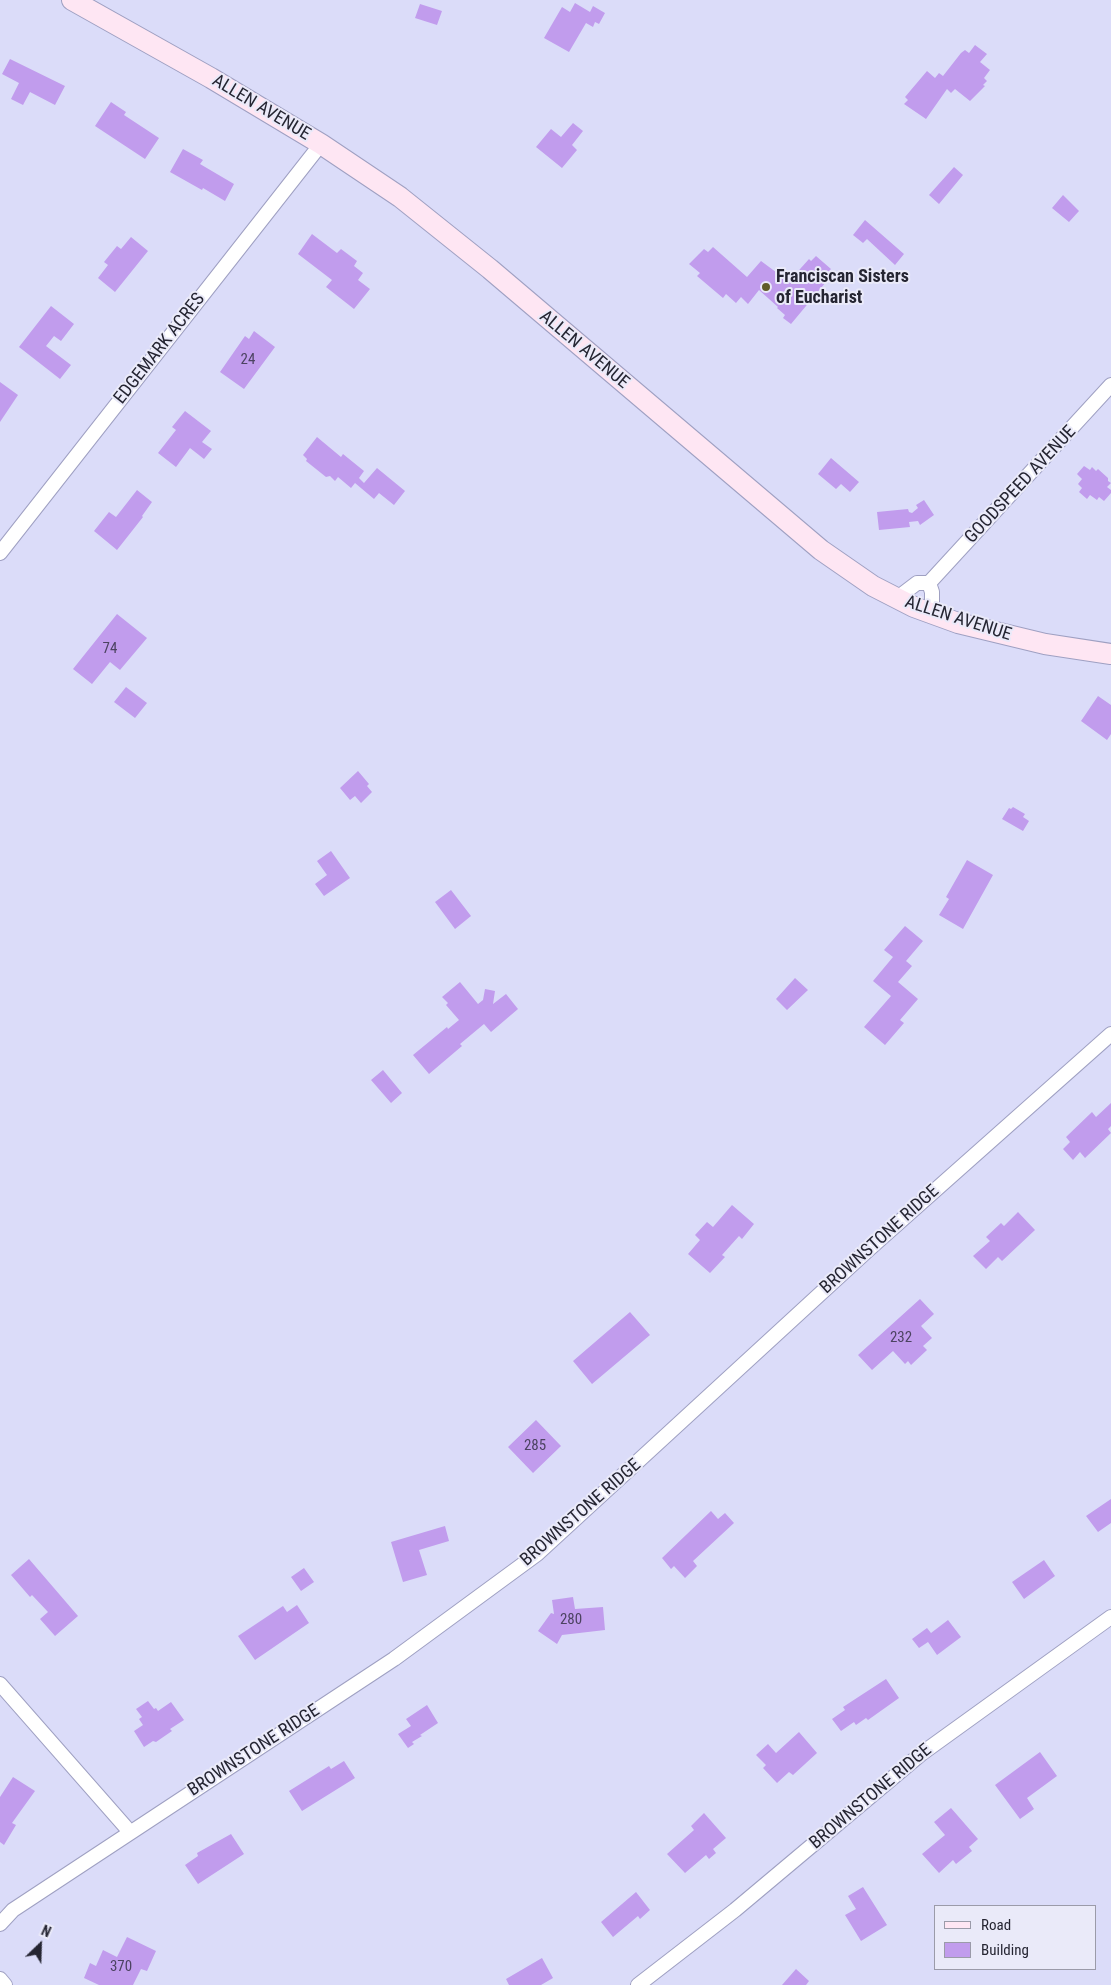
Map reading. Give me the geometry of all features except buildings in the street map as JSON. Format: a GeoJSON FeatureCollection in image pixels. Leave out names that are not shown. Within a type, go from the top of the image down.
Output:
{"type":"FeatureCollection","features":[{"type":"Feature","properties":{"kind":"street","name":"ALLEN AVENUE"},"geometry":{"type":"LineString","coordinates":[[72,0],[211,78],[321,144],[400,197],[436,224],[821,550],[857,576],[896,599],[932,614],[997,633],[1045,644],[1111,654]]}},
{"type":"Feature","properties":{"kind":"street","name":"EDGEMARK ACRES"},"geometry":{"type":"LineString","coordinates":[[0,553],[321,144]]}},
{"type":"Feature","properties":{"kind":"street","name":"GOODSPEED AVENUE"},"geometry":{"type":"LineString","coordinates":[[896,599],[917,583],[929,582],[1111,385]]}},
{"type":"Feature","properties":{"kind":"street"},"geometry":{"type":"LineString","coordinates":[[929,582],[932,592],[932,614]]}},
{"type":"Feature","properties":{"kind":"street","name":"BROWNSTONE RIDGE"},"geometry":{"type":"LineString","coordinates":[[0,1924],[13,1910],[394,1659],[537,1554],[876,1242],[1111,1034]]}},
{"type":"Feature","properties":{"kind":"street","name":"BROWNSTONE RIDGE"},"geometry":{"type":"LineString","coordinates":[[638,1985],[735,1910],[920,1754],[1111,1617]]}},
{"type":"Feature","properties":{"kind":"street"},"geometry":{"type":"LineString","coordinates":[[0,1684],[130,1832]]}},
{"type":"Feature","properties":{"kind":"street"},"geometry":{"type":"LineString","coordinates":[[0,1979],[5,1985]]}},
{"type":"Feature","properties":{"kind":"place","name":"Franciscan Sisters of Eucharist"},"geometry":{"type":"Point","coordinates":[766,287]}}]}
